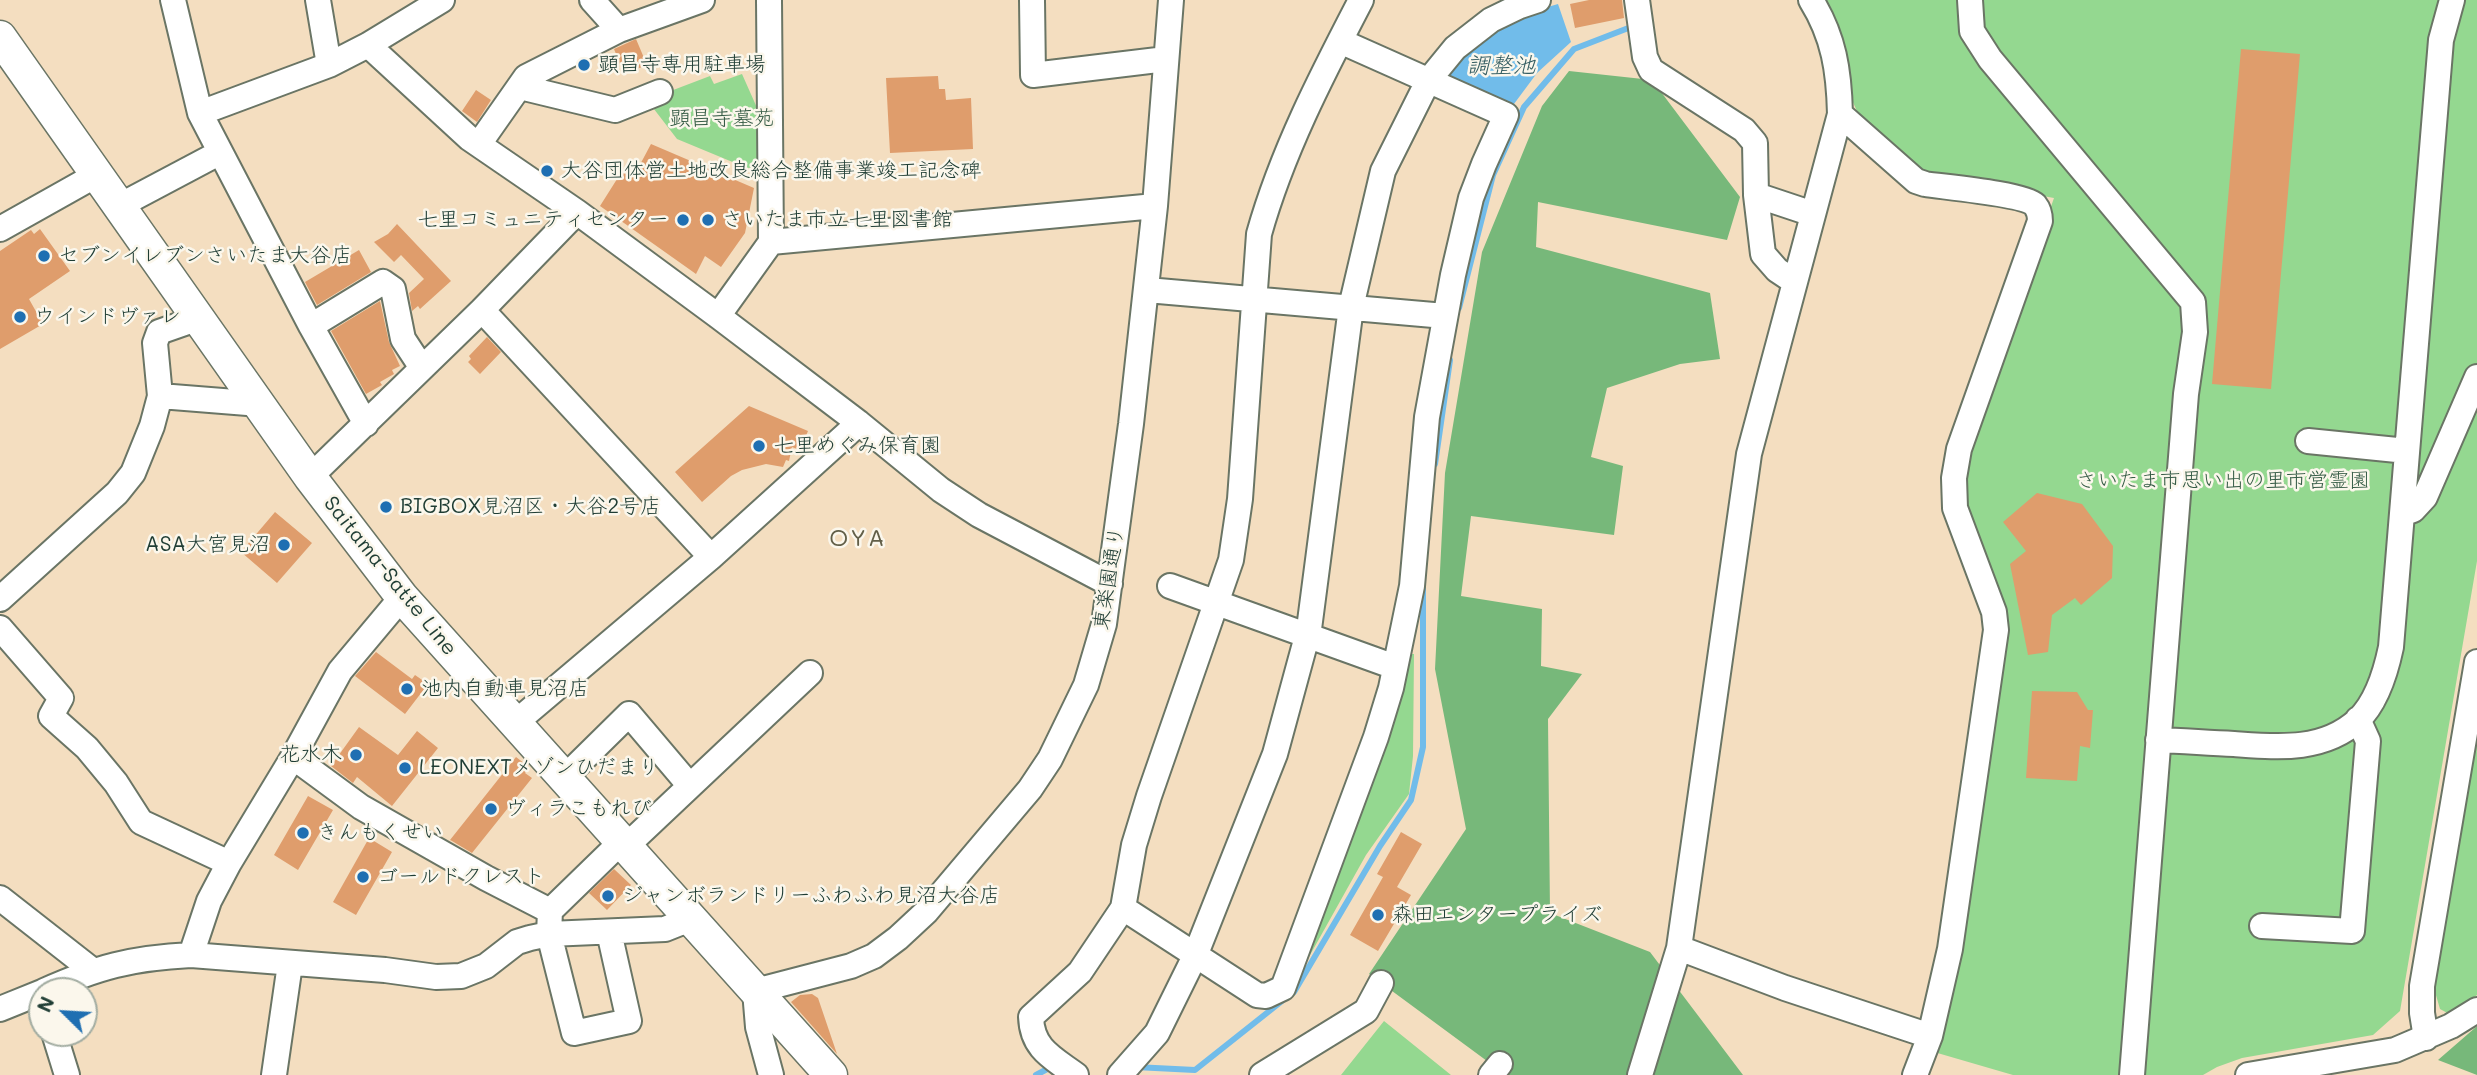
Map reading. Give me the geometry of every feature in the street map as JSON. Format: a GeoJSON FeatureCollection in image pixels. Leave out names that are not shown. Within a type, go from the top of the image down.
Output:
{"type":"FeatureCollection","features":[{"type":"Feature","properties":{"kind":"main road","name":"Saitama-Satte Line"},"geometry":{"type":"LineString","coordinates":[[0,37],[310,477],[402,597],[831,1075]]}},
{"type":"Feature","properties":{"kind":"street"},"geometry":{"type":"LineString","coordinates":[[173,0],[200,113],[311,326],[366,424]]}},
{"type":"Feature","properties":{"kind":"street"},"geometry":{"type":"LineString","coordinates":[[318,0],[329,65]]}},
{"type":"Feature","properties":{"kind":"street"},"geometry":{"type":"LineString","coordinates":[[200,113],[329,65],[368,45],[442,0]]}},
{"type":"Feature","properties":{"kind":"street"},"geometry":{"type":"LineString","coordinates":[[592,0],[619,30]]}},
{"type":"Feature","properties":{"kind":"street"},"geometry":{"type":"LineString","coordinates":[[479,144],[526,78],[619,30],[702,0]]}},
{"type":"Feature","properties":{"kind":"street"},"geometry":{"type":"LineString","coordinates":[[718,316],[771,242],[769,0]]}},
{"type":"Feature","properties":{"kind":"street"},"geometry":{"type":"LineString","coordinates":[[1032,0],[1032,75],[1166,59]]}},
{"type":"Feature","properties":{"kind":"street","name":"東楽園通り"},"geometry":{"type":"LineString","coordinates":[[755,991],[851,967],[874,956],[898,938],[934,902],[1009,816],[1050,759],[1086,685],[1104,624],[1147,290],[1171,0]]}},
{"type":"Feature","properties":{"kind":"street"},"geometry":{"type":"LineString","coordinates":[[1065,1067],[1043,1050],[1031,1033],[1031,1017],[1080,972],[1123,908],[1134,845],[1149,796],[1231,560],[1240,499],[1259,234],[1287,152],[1361,0]]}},
{"type":"Feature","properties":{"kind":"street"},"geometry":{"type":"LineString","coordinates":[[1126,1068],[1157,1033],[1195,956],[1275,754],[1308,635],[1351,307],[1383,171],[1428,80],[1455,48],[1491,20],[1538,0]]}},
{"type":"Feature","properties":{"kind":"street"},"geometry":{"type":"LineString","coordinates":[[1637,0],[1645,57],[1651,70],[1744,131],[1755,143],[1756,195],[1763,254],[1777,270],[1795,282]]}},
{"type":"Feature","properties":{"kind":"street"},"geometry":{"type":"LineString","coordinates":[[1640,1075],[1679,948],[1749,454],[1840,114],[1839,76],[1830,37],[1811,0]]}},
{"type":"Feature","properties":{"kind":"street"},"geometry":{"type":"LineString","coordinates":[[1970,0],[1972,31],[1990,59],[2193,302],[2195,332],[2186,394],[2132,1075]]}},
{"type":"Feature","properties":{"kind":"street"},"geometry":{"type":"LineString","coordinates":[[2158,740],[2304,746],[2326,740],[2358,719],[2377,692],[2389,659],[2441,40],[2452,0]]}},
{"type":"Feature","properties":{"kind":"street"},"geometry":{"type":"LineString","coordinates":[[1123,908],[1257,995],[1266,996],[1283,988],[1376,737],[1395,667],[1412,586],[1427,417],[1445,316],[1471,198],[1506,115],[1339,41]]}},
{"type":"Feature","properties":{"kind":"street"},"geometry":{"type":"LineString","coordinates":[[368,45],[479,144],[718,316],[859,423],[941,490],[979,515],[1110,584]]}},
{"type":"Feature","properties":{"kind":"street"},"geometry":{"type":"LineString","coordinates":[[520,88],[615,110],[660,92]]}},
{"type":"Feature","properties":{"kind":"street"},"geometry":{"type":"LineString","coordinates":[[1840,114],[1916,181],[2021,199],[2031,202],[2040,213],[2040,221],[1959,449],[1954,478],[1955,508],[1994,612],[1996,630],[1950,949],[1930,1036],[1915,1075]]}},
{"type":"Feature","properties":{"kind":"street"},"geometry":{"type":"LineString","coordinates":[[119,205],[219,153]]}},
{"type":"Feature","properties":{"kind":"street"},"geometry":{"type":"LineString","coordinates":[[0,229],[98,174]]}},
{"type":"Feature","properties":{"kind":"street"},"geometry":{"type":"LineString","coordinates":[[1756,195],[1813,214]]}},
{"type":"Feature","properties":{"kind":"street"},"geometry":{"type":"LineString","coordinates":[[771,242],[1155,206]]}},
{"type":"Feature","properties":{"kind":"street"},"geometry":{"type":"LineString","coordinates":[[310,477],[482,310],[577,212]]}},
{"type":"Feature","properties":{"kind":"street"},"geometry":{"type":"LineString","coordinates":[[311,326],[383,282],[393,289],[402,339],[422,368]]}},
{"type":"Feature","properties":{"kind":"street"},"geometry":{"type":"LineString","coordinates":[[1147,290],[1445,316]]}},
{"type":"Feature","properties":{"kind":"street"},"geometry":{"type":"LineString","coordinates":[[482,310],[711,557]]}},
{"type":"Feature","properties":{"kind":"street"},"geometry":{"type":"LineString","coordinates":[[0,599],[117,493],[133,473],[160,396],[155,343],[159,332],[199,318]]}},
{"type":"Feature","properties":{"kind":"street"},"geometry":{"type":"LineString","coordinates":[[2402,514],[2413,510],[2425,497],[2477,377]]}},
{"type":"Feature","properties":{"kind":"street"},"geometry":{"type":"LineString","coordinates":[[160,396],[260,404]]}},
{"type":"Feature","properties":{"kind":"street"},"geometry":{"type":"LineString","coordinates":[[514,723],[711,557],[859,423]]}},
{"type":"Feature","properties":{"kind":"street"},"geometry":{"type":"LineString","coordinates":[[2308,441],[2407,451]]}},
{"type":"Feature","properties":{"kind":"street"},"geometry":{"type":"LineString","coordinates":[[1170,586],[1395,667]]}},
{"type":"Feature","properties":{"kind":"street"},"geometry":{"type":"LineString","coordinates":[[191,955],[209,901],[340,671],[402,597]]}},
{"type":"Feature","properties":{"kind":"street"},"geometry":{"type":"LineString","coordinates":[[0,628],[61,698],[51,716],[87,748],[116,783],[141,822],[229,863]]}},
{"type":"Feature","properties":{"kind":"street"},"geometry":{"type":"LineString","coordinates":[[2426,1038],[2422,986],[2477,662]]}},
{"type":"Feature","properties":{"kind":"street"},"geometry":{"type":"LineString","coordinates":[[77,977],[119,962],[191,955],[384,970],[436,977],[461,976],[486,966],[517,942],[550,923],[621,842],[636,837],[810,673]]}},
{"type":"Feature","properties":{"kind":"street"},"geometry":{"type":"LineString","coordinates":[[564,778],[629,714],[690,786]]}},
{"type":"Feature","properties":{"kind":"street"},"geometry":{"type":"LineString","coordinates":[[2262,926],[2352,931],[2368,741],[2358,719]]}},
{"type":"Feature","properties":{"kind":"street"},"geometry":{"type":"LineString","coordinates":[[293,757],[361,807],[486,878],[550,923],[608,932],[665,929],[690,919]]}},
{"type":"Feature","properties":{"kind":"street"},"geometry":{"type":"LineString","coordinates":[[0,898],[92,970]]}},
{"type":"Feature","properties":{"kind":"street"},"geometry":{"type":"LineString","coordinates":[[550,923],[574,1033],[629,1021],[608,932]]}},
{"type":"Feature","properties":{"kind":"street"},"geometry":{"type":"LineString","coordinates":[[1679,948],[1785,988],[1930,1036]]}},
{"type":"Feature","properties":{"kind":"street"},"geometry":{"type":"LineString","coordinates":[[274,1075],[290,964]]}},
{"type":"Feature","properties":{"kind":"street"},"geometry":{"type":"LineString","coordinates":[[1262,1075],[1366,1011],[1381,983]]}},
{"type":"Feature","properties":{"kind":"street"},"geometry":{"type":"LineString","coordinates":[[755,991],[758,1027],[771,1075]]}},
{"type":"Feature","properties":{"kind":"street"},"geometry":{"type":"LineString","coordinates":[[0,1009],[28,998]]}},
{"type":"Feature","properties":{"kind":"street"},"geometry":{"type":"LineString","coordinates":[[2248,1075],[2395,1050],[2451,1026],[2477,1010]]}},
{"type":"Feature","properties":{"kind":"street"},"geometry":{"type":"LineString","coordinates":[[58,1047],[67,1074]]}},
{"type":"Feature","properties":{"kind":"green space","name":"さいたま市思い出の里市営霊園"},"geometry":{"type":"Polygon","coordinates":[[[1823,0],[2477,0],[2477,561],[2400,1011],[2373,1035],[2242,1058],[2203,1075],[2013,1075],[1934,1052],[2005,641],[1961,490],[1969,438],[2054,198],[1926,175],[1860,118],[1848,91],[1823,0]]]}},
{"type":"Feature","properties":{"kind":"green space"},"geometry":{"type":"Polygon","coordinates":[[[1569,71],[1652,80],[1740,197],[1727,240],[1538,202],[1536,247],[1710,293],[1720,359],[1680,364],[1607,388],[1591,457],[1623,466],[1614,535],[1471,516],[1461,596],[1542,609],[1541,666],[1582,674],[1548,719],[1550,913],[1650,952],[1743,1075],[1506,1075],[1369,974],[1466,829],[1435,669],[1445,473],[1482,252],[1542,106],[1569,71]]]}},
{"type":"Feature","properties":{"kind":"green space","name":"顕昌寺墓苑"},"geometry":{"type":"Polygon","coordinates":[[[742,74],[758,110],[759,167],[747,168],[677,139],[647,100],[710,76],[714,84],[742,74]]]}},
{"type":"Feature","properties":{"kind":"green space"},"geometry":{"type":"Polygon","coordinates":[[[1404,654],[1414,654],[1413,756],[1409,794],[1366,855],[1291,989],[1404,654]]]}},
{"type":"Feature","properties":{"kind":"green space"},"geometry":{"type":"Polygon","coordinates":[[[2477,726],[2477,995],[2451,1015],[2440,1009],[2433,985],[2477,726]]]}},
{"type":"Feature","properties":{"kind":"green space"},"geometry":{"type":"Polygon","coordinates":[[[1384,1021],[1451,1075],[1341,1075],[1384,1021]]]}},
{"type":"Feature","properties":{"kind":"green space"},"geometry":{"type":"Polygon","coordinates":[[[2476,1027],[2477,1075],[2438,1060],[2476,1027]]]}},
{"type":"Feature","properties":{"kind":"water","name":"調整池"},"geometry":{"type":"Polygon","coordinates":[[[1558,4],[1571,42],[1537,73],[1511,108],[1445,79],[1475,42],[1517,16],[1558,4]]]}},
{"type":"Feature","properties":{"kind":"building"},"geometry":{"type":"Polygon","coordinates":[[[1589,0],[1622,0],[1624,18],[1575,28],[1570,4],[1589,0]]]}},
{"type":"Feature","properties":{"kind":"building"},"geometry":{"type":"Polygon","coordinates":[[[636,39],[647,65],[624,74],[614,49],[636,39]]]}},
{"type":"Feature","properties":{"kind":"building"},"geometry":{"type":"Polygon","coordinates":[[[2241,49],[2300,54],[2271,389],[2212,384],[2241,49]]]}},
{"type":"Feature","properties":{"kind":"building"},"geometry":{"type":"Polygon","coordinates":[[[938,76],[939,89],[945,89],[946,100],[971,98],[973,149],[890,153],[886,78],[938,76]]]}},
{"type":"Feature","properties":{"kind":"building"},"geometry":{"type":"Polygon","coordinates":[[[476,90],[491,100],[477,122],[462,111],[476,90]]]}},
{"type":"Feature","properties":{"kind":"building","name":"七里コミュニティセンター"},"geometry":{"type":"Polygon","coordinates":[[[651,144],[754,188],[745,233],[721,267],[705,256],[696,274],[600,206],[624,168],[635,174],[651,144]]]}},
{"type":"Feature","properties":{"kind":"building"},"geometry":{"type":"Polygon","coordinates":[[[397,224],[451,281],[420,309],[418,306],[412,311],[409,293],[424,279],[401,255],[394,262],[374,242],[388,234],[397,224]]]}},
{"type":"Feature","properties":{"kind":"building"},"geometry":{"type":"Polygon","coordinates":[[[40,229],[70,271],[29,299],[43,324],[0,349],[0,251],[31,230],[34,234],[40,229]]]}},
{"type":"Feature","properties":{"kind":"building"},"geometry":{"type":"Polygon","coordinates":[[[359,250],[371,272],[317,305],[305,282],[359,250]]]}},
{"type":"Feature","properties":{"kind":"building"},"geometry":{"type":"Polygon","coordinates":[[[380,301],[389,342],[400,366],[392,370],[394,374],[380,382],[382,385],[366,394],[331,331],[380,301]]]}},
{"type":"Feature","properties":{"kind":"building"},"geometry":{"type":"Polygon","coordinates":[[[487,337],[501,352],[480,374],[468,362],[471,359],[469,356],[487,337]]]}},
{"type":"Feature","properties":{"kind":"building"},"geometry":{"type":"Polygon","coordinates":[[[749,406],[808,431],[800,450],[792,447],[789,461],[786,460],[783,467],[766,464],[742,470],[731,476],[702,502],[675,472],[749,406]]]}},
{"type":"Feature","properties":{"kind":"building"},"geometry":{"type":"Polygon","coordinates":[[[2037,493],[2082,504],[2113,546],[2112,578],[2081,605],[2075,598],[2052,615],[2048,652],[2028,655],[2010,564],[2026,551],[2003,522],[2037,493]]]}},
{"type":"Feature","properties":{"kind":"building"},"geometry":{"type":"Polygon","coordinates":[[[275,512],[312,543],[277,583],[241,552],[275,512]]]}},
{"type":"Feature","properties":{"kind":"building"},"geometry":{"type":"Polygon","coordinates":[[[376,652],[412,679],[415,675],[428,684],[405,714],[355,676],[376,652]]]}},
{"type":"Feature","properties":{"kind":"building"},"geometry":{"type":"Polygon","coordinates":[[[2032,691],[2077,692],[2088,710],[2093,710],[2090,748],[2080,746],[2077,781],[2026,778],[2032,691]]]}},
{"type":"Feature","properties":{"kind":"building"},"geometry":{"type":"Polygon","coordinates":[[[359,727],[398,755],[417,731],[438,748],[392,806],[357,777],[353,783],[331,766],[359,727]]]}},
{"type":"Feature","properties":{"kind":"building","name":"ヴィラこもれび"},"geometry":{"type":"Polygon","coordinates":[[[516,757],[529,767],[525,773],[532,778],[472,853],[450,840],[516,757]]]}},
{"type":"Feature","properties":{"kind":"building","name":"きんもくせい"},"geometry":{"type":"Polygon","coordinates":[[[308,796],[333,810],[298,870],[274,855],[308,796]]]}},
{"type":"Feature","properties":{"kind":"building"},"geometry":{"type":"Polygon","coordinates":[[[1401,832],[1422,844],[1397,887],[1411,895],[1378,951],[1350,935],[1383,877],[1377,874],[1401,832]]]}},
{"type":"Feature","properties":{"kind":"building","name":"ゴールドクレスト"},"geometry":{"type":"Polygon","coordinates":[[[369,838],[392,852],[356,915],[333,902],[369,838]]]}},
{"type":"Feature","properties":{"kind":"building"},"geometry":{"type":"Polygon","coordinates":[[[614,869],[631,885],[607,910],[589,893],[614,869]]]}},
{"type":"Feature","properties":{"kind":"building"},"geometry":{"type":"Polygon","coordinates":[[[812,994],[818,998],[837,1054],[791,1002],[800,995],[812,994]]]}},
{"type":"Feature","properties":{"kind":"waterway"},"geometry":{"type":"LineString","coordinates":[[1459,308],[1493,175],[1524,107],[1574,49],[1631,27]]}},
{"type":"Feature","properties":{"kind":"waterway"},"geometry":{"type":"LineString","coordinates":[[1435,464],[1450,360]]}},
{"type":"Feature","properties":{"kind":"waterway"},"geometry":{"type":"LineString","coordinates":[[1294,992],[1380,846],[1411,800],[1423,747],[1423,589]]}},
{"type":"Feature","properties":{"kind":"waterway"},"geometry":{"type":"LineString","coordinates":[[1135,1067],[1195,1070],[1282,1001]]}},
{"type":"Feature","properties":{"kind":"waterway"},"geometry":{"type":"LineString","coordinates":[[1036,1075],[1053,1066]]}},
{"type":"Feature","properties":{"kind":"place","name":"顕昌寺専用駐車場"},"geometry":{"type":"Point","coordinates":[584,65]}},
{"type":"Feature","properties":{"kind":"place","name":"大谷団体営土地改良総合整備事業竣工記念碑"},"geometry":{"type":"Point","coordinates":[547,171]}},
{"type":"Feature","properties":{"kind":"place","name":"七里コミュニティセンター"},"geometry":{"type":"Point","coordinates":[683,220]}},
{"type":"Feature","properties":{"kind":"place","name":"さいたま市立七里図書館"},"geometry":{"type":"Point","coordinates":[708,220]}},
{"type":"Feature","properties":{"kind":"place","name":"セブンイレブンさいたま大谷店"},"geometry":{"type":"Point","coordinates":[44,256]}},
{"type":"Feature","properties":{"kind":"place","name":"ウインドヴァレ"},"geometry":{"type":"Point","coordinates":[20,317]}},
{"type":"Feature","properties":{"kind":"place","name":"七里めぐみ保育園"},"geometry":{"type":"Point","coordinates":[759,446]}},
{"type":"Feature","properties":{"kind":"place","name":"BIGBOX見沼区・大谷2号店"},"geometry":{"type":"Point","coordinates":[386,507]}},
{"type":"Feature","properties":{"kind":"place","name":"ASA大宮見沼"},"geometry":{"type":"Point","coordinates":[284,545]}},
{"type":"Feature","properties":{"kind":"place","name":"池内自動車見沼店"},"geometry":{"type":"Point","coordinates":[407,689]}},
{"type":"Feature","properties":{"kind":"place","name":"花水木"},"geometry":{"type":"Point","coordinates":[356,755]}},
{"type":"Feature","properties":{"kind":"place","name":"LEONEXTメゾンひだまり"},"geometry":{"type":"Point","coordinates":[405,768]}},
{"type":"Feature","properties":{"kind":"place","name":"ヴィラこもれび"},"geometry":{"type":"Point","coordinates":[491,809]}},
{"type":"Feature","properties":{"kind":"place","name":"きんもくせい"},"geometry":{"type":"Point","coordinates":[303,833]}},
{"type":"Feature","properties":{"kind":"place","name":"ゴールドクレスト"},"geometry":{"type":"Point","coordinates":[363,877]}},
{"type":"Feature","properties":{"kind":"place","name":"ジャンボランドリーふわふわ見沼大谷店"},"geometry":{"type":"Point","coordinates":[608,896]}},
{"type":"Feature","properties":{"kind":"place","name":"森田エンタープライズ"},"geometry":{"type":"Point","coordinates":[1378,915]}},
{"type":"Feature","properties":{"kind":"district","name":"OYA"},"geometry":{"type":"Point","coordinates":[858,539]}}]}
